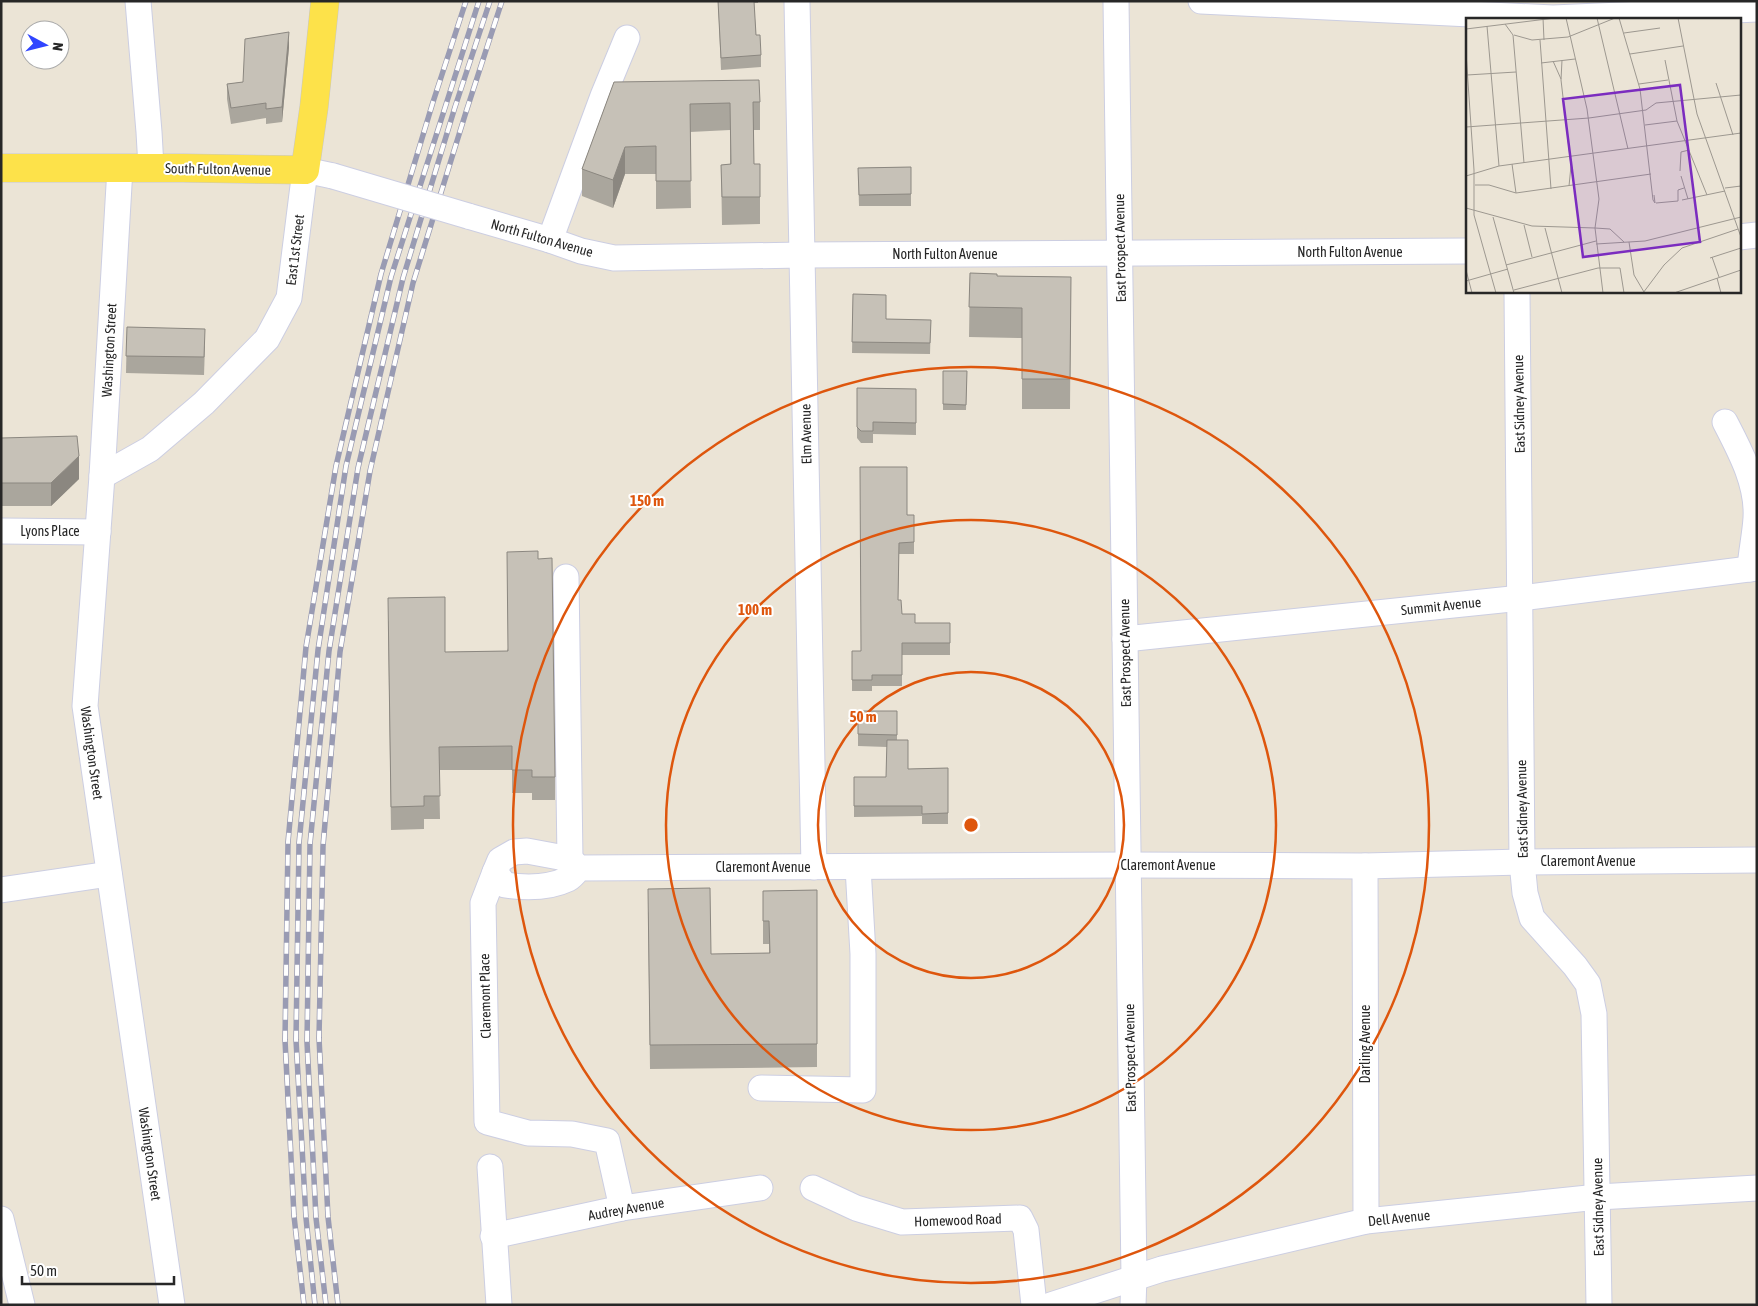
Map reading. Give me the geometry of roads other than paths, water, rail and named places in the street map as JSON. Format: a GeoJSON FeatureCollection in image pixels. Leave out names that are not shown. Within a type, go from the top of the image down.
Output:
{"type":"FeatureCollection","features":[{"type":"Feature","properties":{"kind":"main road","name":"East 1st Street"},"geometry":{"type":"LineString","coordinates":[[305,170],[314,107],[325,1]]}},
{"type":"Feature","properties":{"kind":"main road","name":"South Fulton Avenue"},"geometry":{"type":"LineString","coordinates":[[1,168],[151,167],[305,170]]}},
{"type":"Feature","properties":{"kind":"street"},"geometry":{"type":"LineString","coordinates":[[138,1],[151,167]]}},
{"type":"Feature","properties":{"kind":"street","name":"Elm Avenue"},"geometry":{"type":"LineString","coordinates":[[798,1],[814,867]]}},
{"type":"Feature","properties":{"kind":"street","name":"East Prospect Avenue"},"geometry":{"type":"LineString","coordinates":[[1116,1],[1134,1277],[1132,1305]]}},
{"type":"Feature","properties":{"kind":"street"},"geometry":{"type":"LineString","coordinates":[[1201,1],[1528,12],[1553,18],[1757,9]]}},
{"type":"Feature","properties":{"kind":"street"},"geometry":{"type":"LineString","coordinates":[[550,240],[603,96],[627,38]]}},
{"type":"Feature","properties":{"kind":"street","name":"Washington Street"},"geometry":{"type":"LineString","coordinates":[[120,168],[102,476],[85,706],[172,1305]]}},
{"type":"Feature","properties":{"kind":"street","name":"South Fulton Avenue"},"geometry":{"type":"LineString","coordinates":[[305,170],[333,176],[430,205]]}},
{"type":"Feature","properties":{"kind":"street","name":"East 1st Street"},"geometry":{"type":"LineString","coordinates":[[102,476],[150,449],[204,403],[266,339],[289,298],[305,170]]}},
{"type":"Feature","properties":{"kind":"street","name":"North Fulton Avenue"},"geometry":{"type":"LineString","coordinates":[[430,205],[550,240],[580,251],[614,258],[1466,251]]}},
{"type":"Feature","properties":{"kind":"street"},"geometry":{"type":"LineString","coordinates":[[1740,237],[1757,235]]}},
{"type":"Feature","properties":{"kind":"street","name":"East Sidney Avenue"},"geometry":{"type":"LineString","coordinates":[[1518,292],[1522,862],[1525,893],[1532,918],[1588,984],[1594,1014],[1600,1305]]}},
{"type":"Feature","properties":{"kind":"street"},"geometry":{"type":"LineString","coordinates":[[1725,422],[1745,464],[1756,503],[1753,569]]}},
{"type":"Feature","properties":{"kind":"street","name":"Lyons Place"},"geometry":{"type":"LineString","coordinates":[[1,531],[98,532]]}},
{"type":"Feature","properties":{"kind":"street","name":"Summit Avenue"},"geometry":{"type":"LineString","coordinates":[[1126,639],[1521,598],[1753,569]]}},
{"type":"Feature","properties":{"kind":"street"},"geometry":{"type":"LineString","coordinates":[[495,872],[505,885],[526,887],[553,884],[570,879],[575,864],[566,577]]}},
{"type":"Feature","properties":{"kind":"street","name":"Claremont Avenue"},"geometry":{"type":"LineString","coordinates":[[495,872],[500,860],[514,852],[527,851],[575,864],[814,867],[1364,866],[1522,862],[1757,860]]}},
{"type":"Feature","properties":{"kind":"street","name":"Darling Avenue"},"geometry":{"type":"LineString","coordinates":[[1364,866],[1366,1221]]}},
{"type":"Feature","properties":{"kind":"street"},"geometry":{"type":"LineString","coordinates":[[761,1088],[863,1090],[863,954],[858,867]]}},
{"type":"Feature","properties":{"kind":"street","name":"Claremont Place"},"geometry":{"type":"LineString","coordinates":[[495,872],[483,903],[487,1122],[528,1133],[572,1134],[607,1141],[622,1208]]}},
{"type":"Feature","properties":{"kind":"street"},"geometry":{"type":"LineString","coordinates":[[1,890],[109,874]]}},
{"type":"Feature","properties":{"kind":"street"},"geometry":{"type":"LineString","coordinates":[[490,1167],[499,1305]]}},
{"type":"Feature","properties":{"kind":"street","name":"Audrey Avenue"},"geometry":{"type":"LineString","coordinates":[[493,1236],[622,1208],[760,1188]]}},
{"type":"Feature","properties":{"kind":"street","name":"Homewood Road"},"geometry":{"type":"LineString","coordinates":[[812,1188],[856,1208],[902,1222],[1020,1218],[1026,1230],[1034,1305]]}},
{"type":"Feature","properties":{"kind":"street","name":"Dell Avenue"},"geometry":{"type":"LineString","coordinates":[[1051,1305],[1162,1269],[1366,1221],[1598,1197],[1757,1188]]}},
{"type":"Feature","properties":{"kind":"street"},"geometry":{"type":"LineString","coordinates":[[1,1219],[22,1305]]}},
{"type":"Feature","properties":{"kind":"railway"},"geometry":{"type":"LineString","coordinates":[[304,1305],[294,1216],[285,1040],[288,842],[306,647],[336,466],[381,274],[466,1]]}},
{"type":"Feature","properties":{"kind":"railway"},"geometry":{"type":"LineString","coordinates":[[315,1305],[306,1218],[296,1040],[299,843],[318,650],[346,466],[391,277],[479,1]]}},
{"type":"Feature","properties":{"kind":"railway"},"geometry":{"type":"LineString","coordinates":[[326,1305],[316,1218],[307,1042],[310,844],[329,651],[358,468],[403,278],[455,107],[490,1]]}},
{"type":"Feature","properties":{"kind":"railway"},"geometry":{"type":"LineString","coordinates":[[338,1305],[328,1217],[319,1038],[323,846],[340,652],[370,471],[413,283],[502,1]]}}]}
